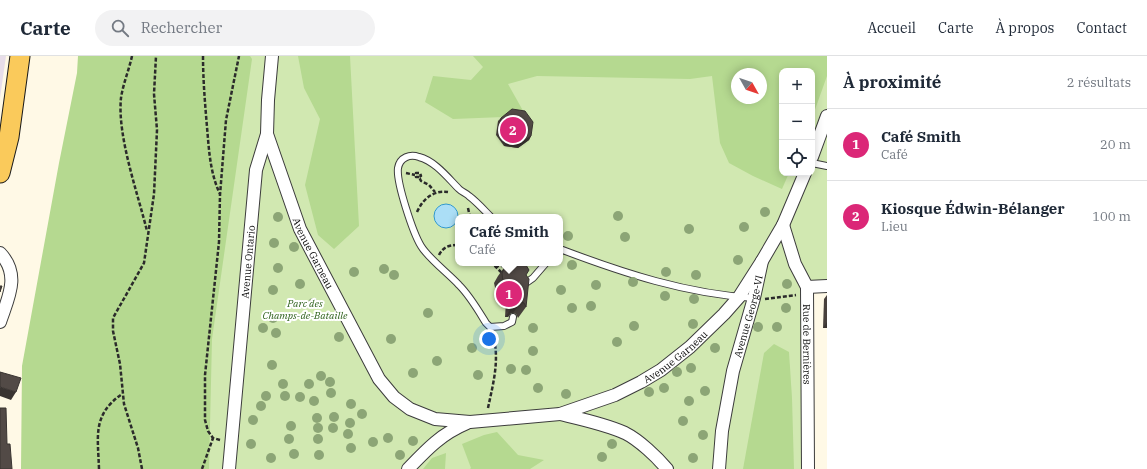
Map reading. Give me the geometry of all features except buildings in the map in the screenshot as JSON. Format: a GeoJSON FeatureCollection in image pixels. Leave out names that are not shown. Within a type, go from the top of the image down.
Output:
{"type":"FeatureCollection","features":[{"type":"Feature","properties":{"kind":"main road"},"geometry":{"type":"LineString","coordinates":[[0,173],[9,137],[20,56]]}},
{"type":"Feature","properties":{"kind":"street","name":"Avenue Ontario"},"geometry":{"type":"LineString","coordinates":[[229,469],[256,170],[267,134],[272,56]]}},
{"type":"Feature","properties":{"kind":"street"},"geometry":{"type":"LineString","coordinates":[[815,149],[827,116]]}},
{"type":"Feature","properties":{"kind":"street","name":"Avenue Garneau"},"geometry":{"type":"LineString","coordinates":[[267,134],[300,229],[379,379],[394,397],[410,409],[435,419],[470,422],[560,414],[615,395],[661,370],[690,348],[739,297],[762,262]]}},
{"type":"Feature","properties":{"kind":"street","name":"Avenue George-VI"},"geometry":{"type":"LineString","coordinates":[[719,469],[722,431],[733,371],[754,298],[762,262],[783,225],[804,176]]}},
{"type":"Feature","properties":{"kind":"street","name":"Rue de Bernières"},"geometry":{"type":"LineString","coordinates":[[783,225],[795,264],[807,291],[808,469]]}},
{"type":"Feature","properties":{"kind":"street"},"geometry":{"type":"LineString","coordinates":[[0,253],[11,270],[12,279],[11,289],[0,322]]}},
{"type":"Feature","properties":{"kind":"street"},"geometry":{"type":"LineString","coordinates":[[807,291],[827,286]]}},
{"type":"Feature","properties":{"kind":"street","name":"Avenue Garneau"},"geometry":{"type":"LineString","coordinates":[[560,414],[611,428],[626,434],[639,443],[667,469]]}},
{"type":"Feature","properties":{"kind":"street","name":"Avenue Garneau"},"geometry":{"type":"LineString","coordinates":[[408,469],[429,446],[443,435],[470,422]]}},
{"type":"Feature","properties":{"kind":"lane"},"geometry":{"type":"LineString","coordinates":[[488,214],[470,196],[461,191],[430,162],[420,157],[411,155],[405,157],[401,161],[398,167],[398,176],[415,234],[422,248],[460,286],[486,323],[490,326],[504,326],[512,322],[513,317]]}},
{"type":"Feature","properties":{"kind":"lane"},"geometry":{"type":"LineString","coordinates":[[815,164],[827,166]]}},
{"type":"Feature","properties":{"kind":"lane"},"geometry":{"type":"LineString","coordinates":[[563,250],[654,282],[739,297],[754,298]]}},
{"type":"Feature","properties":{"kind":"lane"},"geometry":{"type":"LineString","coordinates":[[523,285],[533,278],[543,266]]}},
{"type":"Feature","properties":{"kind":"path"},"geometry":{"type":"LineString","coordinates":[[132,56],[121,97],[121,116],[126,151],[148,233]]}},
{"type":"Feature","properties":{"kind":"path"},"geometry":{"type":"LineString","coordinates":[[142,469],[138,448],[124,404],[120,364],[113,331],[114,318],[144,264],[154,194],[157,130],[154,94],[156,56]]}},
{"type":"Feature","properties":{"kind":"path"},"geometry":{"type":"LineString","coordinates":[[203,56],[203,81],[210,152],[214,182],[220,195]]}},
{"type":"Feature","properties":{"kind":"path"},"geometry":{"type":"LineString","coordinates":[[231,441],[213,438],[208,431],[205,420],[205,375],[219,242],[220,195],[226,120],[239,56]]}},
{"type":"Feature","properties":{"kind":"path"},"geometry":{"type":"LineString","coordinates":[[419,177],[421,181],[429,184],[435,192]]}},
{"type":"Feature","properties":{"kind":"path"},"geometry":{"type":"LineString","coordinates":[[415,234],[415,218],[419,207],[428,197],[435,192],[446,191],[454,193]]}},
{"type":"Feature","properties":{"kind":"path"},"geometry":{"type":"LineString","coordinates":[[468,208],[469,214]]}},
{"type":"Feature","properties":{"kind":"path"},"geometry":{"type":"LineString","coordinates":[[437,263],[439,254],[443,249],[447,246],[455,245]]}},
{"type":"Feature","properties":{"kind":"path"},"geometry":{"type":"LineString","coordinates":[[496,266],[509,266]]}},
{"type":"Feature","properties":{"kind":"path"},"geometry":{"type":"LineString","coordinates":[[496,266],[502,273]]}},
{"type":"Feature","properties":{"kind":"path"},"geometry":{"type":"LineString","coordinates":[[754,298],[772,299],[807,291]]}},
{"type":"Feature","properties":{"kind":"path"},"geometry":{"type":"LineString","coordinates":[[485,421],[496,374],[495,344],[490,326]]}},
{"type":"Feature","properties":{"kind":"path"},"geometry":{"type":"LineString","coordinates":[[99,469],[98,434],[100,419],[110,402],[122,394]]}},
{"type":"Feature","properties":{"kind":"path"},"geometry":{"type":"LineString","coordinates":[[202,469],[213,438]]}},
{"type":"Feature","properties":{"kind":"shaded area"},"geometry":{"type":"Polygon","coordinates":[[[0,56],[6,56],[0,98],[0,56]]]}},
{"type":"Feature","properties":{"kind":"green space"},"geometry":{"type":"Polygon","coordinates":[[[78,56],[250,56],[252,59],[212,339],[209,469],[21,469],[22,366],[77,73],[78,56]]]}},
{"type":"Feature","properties":{"kind":"green space","name":"Parc des Champs-de-Bataille"},"geometry":{"type":"Polygon","coordinates":[[[174,56],[827,56],[827,286],[807,287],[808,469],[125,469],[174,56]]]}},
{"type":"Feature","properties":{"kind":"green space"},"geometry":{"type":"Polygon","coordinates":[[[298,56],[350,56],[359,226],[334,249],[318,235],[305,185],[320,119],[304,88],[298,56]]]}},
{"type":"Feature","properties":{"kind":"green space"},"geometry":{"type":"Polygon","coordinates":[[[473,56],[827,56],[827,76],[815,110],[815,68],[779,68],[779,176],[788,176],[782,189],[729,163],[720,143],[712,76],[690,79],[537,76],[508,84],[526,116],[453,119],[425,102],[433,76],[471,80],[483,67],[473,56]]]}},
{"type":"Feature","properties":{"kind":"green space"},"geometry":{"type":"Polygon","coordinates":[[[774,344],[789,352],[794,469],[743,469],[764,353],[774,344]]]}},
{"type":"Feature","properties":{"kind":"green space"},"geometry":{"type":"Polygon","coordinates":[[[497,432],[518,455],[544,460],[530,469],[470,469],[471,468],[462,444],[484,435],[497,432]]]}},
{"type":"Feature","properties":{"kind":"green space"},"geometry":{"type":"Polygon","coordinates":[[[446,453],[445,469],[423,469],[432,458],[446,453]]]}},
{"type":"Feature","properties":{"kind":"water"},"geometry":{"type":"Polygon","coordinates":[[[446,204],[451,205],[455,207],[458,214],[455,214],[455,225],[446,228],[437,225],[434,216],[437,207],[446,204]]]}},
{"type":"Feature","properties":{"kind":"place","name":"Kiosque Édwin-Bélanger"},"geometry":{"type":"Point","coordinates":[513,130]}},
{"type":"Feature","properties":{"kind":"place","name":"Café Smith"},"geometry":{"type":"Point","coordinates":[509,294]}}]}
